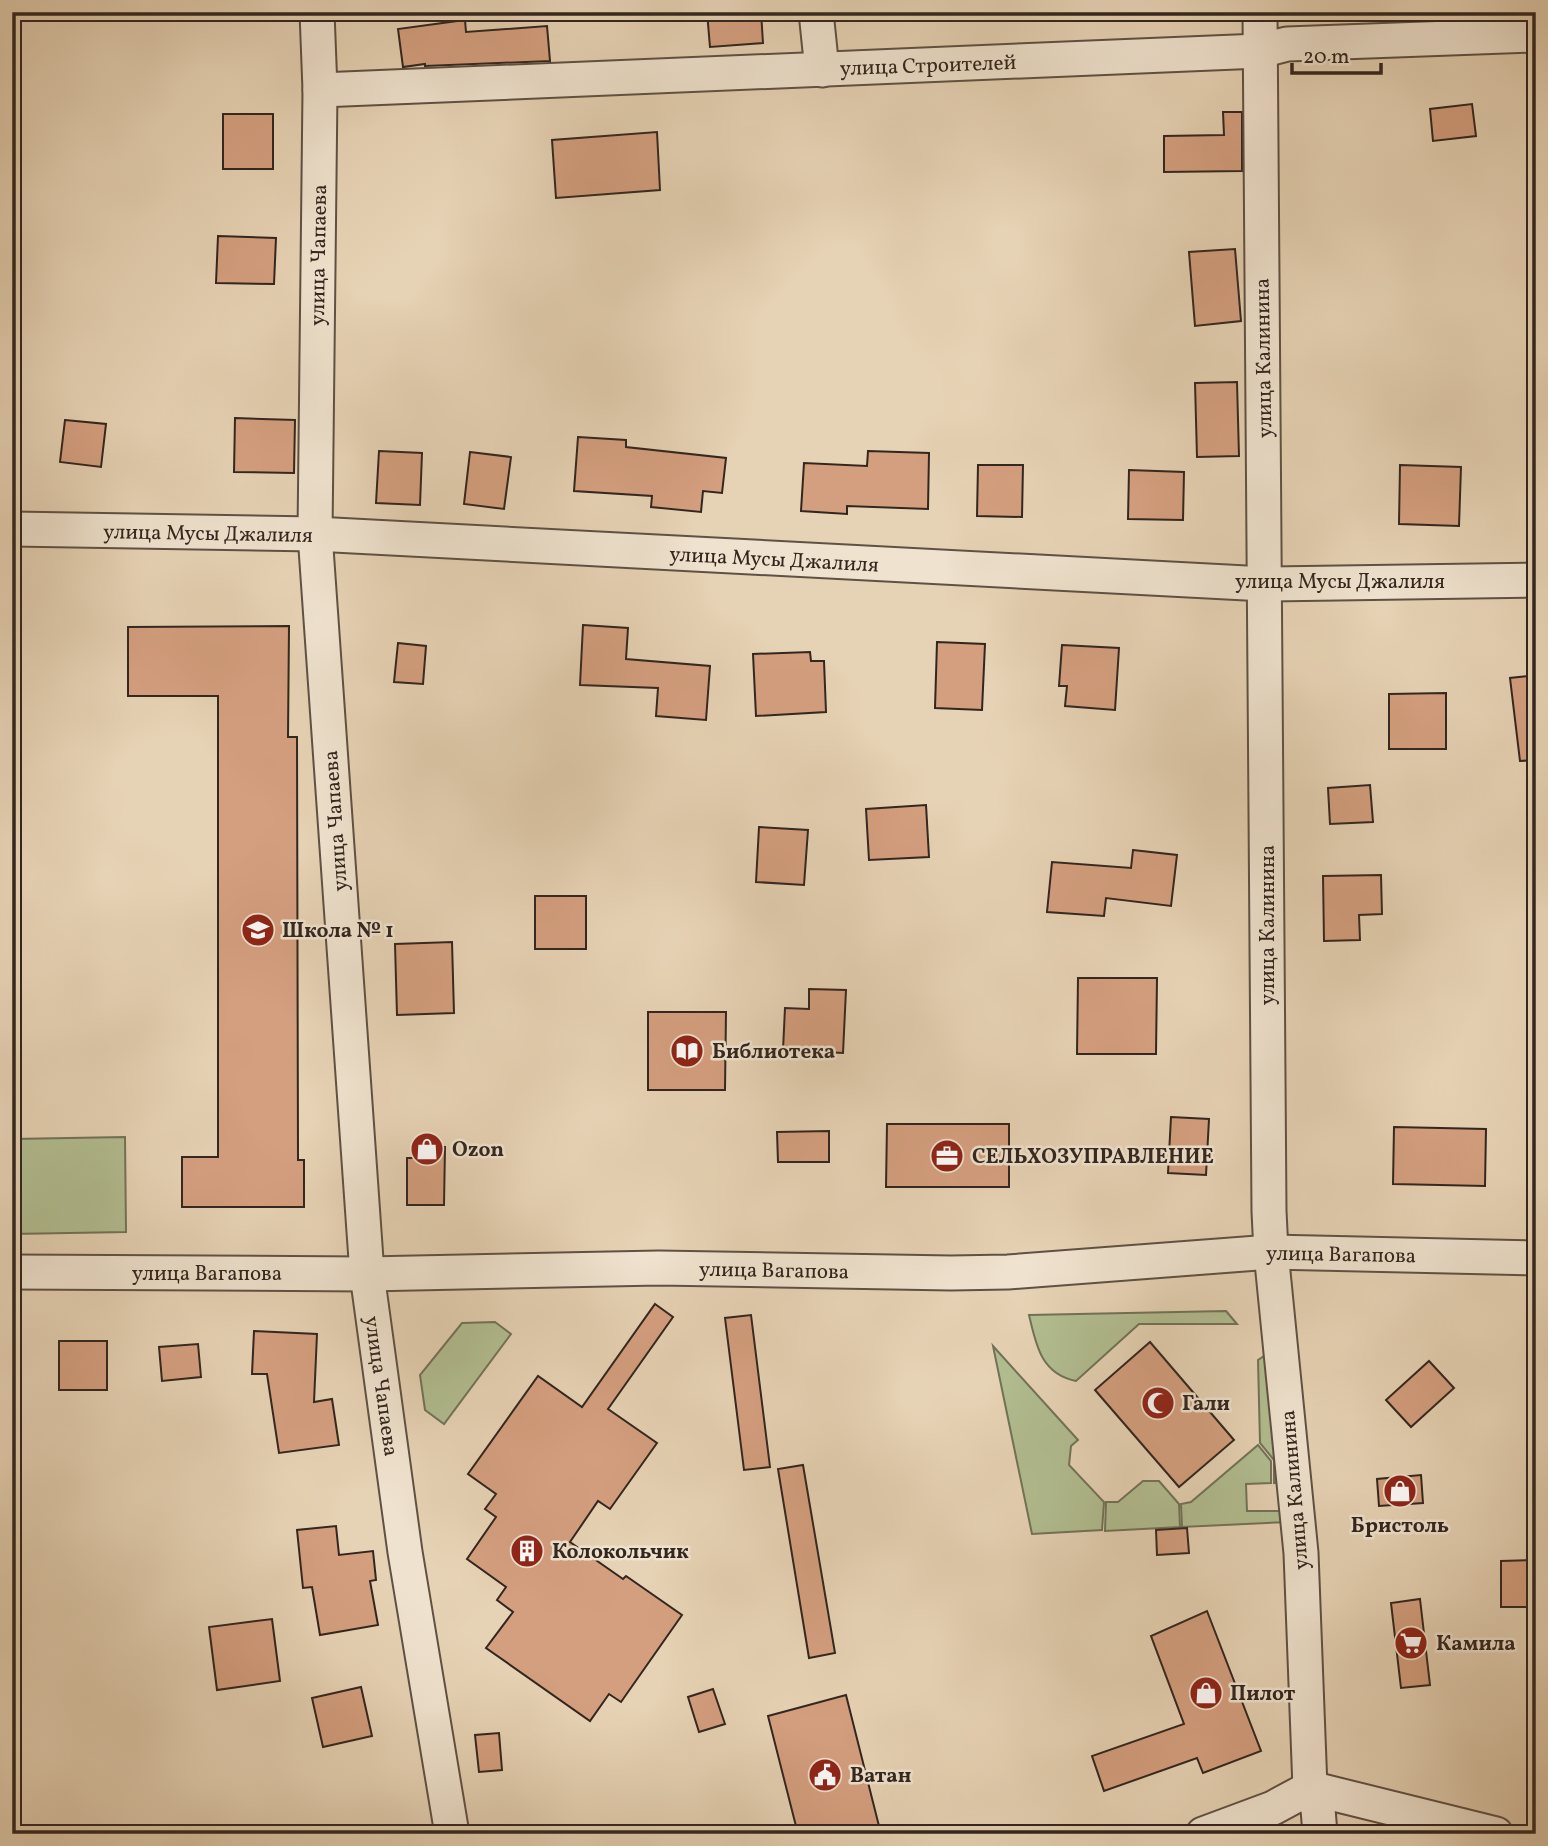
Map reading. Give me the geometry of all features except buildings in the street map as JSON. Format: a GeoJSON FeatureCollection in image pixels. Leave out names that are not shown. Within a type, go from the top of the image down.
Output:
{"type":"FeatureCollection","features":[{"type":"Feature","properties":{"kind":"street","name":"улица Чапаева"},"geometry":{"type":"LineString","coordinates":[[317,12],[320,90],[315,534],[367,1274],[405,1552],[452,1834]]}},
{"type":"Feature","properties":{"kind":"street"},"geometry":{"type":"LineString","coordinates":[[816,12],[822,70]]}},
{"type":"Feature","properties":{"kind":"street","name":"улица Калинина"},"geometry":{"type":"LineString","coordinates":[[1260,12],[1271,1252],[1301,1553],[1310,1788],[1318,1809],[1320,1834]]}},
{"type":"Feature","properties":{"kind":"street","name":"улица Строителей"},"geometry":{"type":"LineString","coordinates":[[320,90],[1260,51],[1287,44],[1536,35]]}},
{"type":"Feature","properties":{"kind":"street","name":"улица Мусы Джалиля"},"geometry":{"type":"LineString","coordinates":[[12,529],[315,534],[1265,584],[1536,580]]}},
{"type":"Feature","properties":{"kind":"street","name":"улица Вагапова"},"geometry":{"type":"LineString","coordinates":[[12,1272],[367,1274],[659,1268],[1008,1272],[1271,1252],[1536,1258]]}},
{"type":"Feature","properties":{"kind":"street"},"geometry":{"type":"LineString","coordinates":[[1203,1834],[1273,1808],[1310,1788],[1496,1834]]}},
{"type":"Feature","properties":{"kind":"green space"},"geometry":{"type":"Polygon","coordinates":[[[125,1137],[126,1232],[12,1234],[12,1139],[125,1137]]]}},
{"type":"Feature","properties":{"kind":"green space"},"geometry":{"type":"Polygon","coordinates":[[[1226,1311],[1237,1324],[1139,1324],[1076,1381],[1055,1372],[1042,1357],[1029,1315],[1226,1311]]]}},
{"type":"Feature","properties":{"kind":"green space"},"geometry":{"type":"Polygon","coordinates":[[[495,1322],[511,1334],[444,1424],[425,1410],[420,1375],[462,1323],[495,1322]]]}},
{"type":"Feature","properties":{"kind":"green space"},"geometry":{"type":"Polygon","coordinates":[[[993,1346],[1078,1440],[1071,1446],[1069,1465],[1104,1502],[1102,1530],[1032,1534],[993,1346]]]}},
{"type":"Feature","properties":{"kind":"green space"},"geometry":{"type":"Polygon","coordinates":[[[1264,1356],[1281,1377],[1288,1522],[1182,1527],[1181,1504],[1191,1502],[1258,1445],[1271,1461],[1271,1483],[1246,1484],[1247,1511],[1281,1511],[1279,1482],[1274,1483],[1274,1460],[1260,1443],[1258,1360],[1264,1356]]]}},
{"type":"Feature","properties":{"kind":"green space"},"geometry":{"type":"Polygon","coordinates":[[[1143,1481],[1159,1481],[1179,1504],[1180,1527],[1105,1531],[1106,1502],[1118,1502],[1143,1481]]]}},
{"type":"Feature","properties":{"kind":"place","name":"Школа № 1"},"geometry":{"type":"Point","coordinates":[258,930]}},
{"type":"Feature","properties":{"kind":"place","name":"Библиотека"},"geometry":{"type":"Point","coordinates":[687,1051]}},
{"type":"Feature","properties":{"kind":"place","name":"Ozon"},"geometry":{"type":"Point","coordinates":[427,1149]}},
{"type":"Feature","properties":{"kind":"place","name":"СЕЛЬХОЗУПРАВЛЕНИЕ"},"geometry":{"type":"Point","coordinates":[947,1156]}},
{"type":"Feature","properties":{"kind":"place","name":"Гали"},"geometry":{"type":"Point","coordinates":[1158,1403]}},
{"type":"Feature","properties":{"kind":"place","name":"Бристоль"},"geometry":{"type":"Point","coordinates":[1400,1491]}},
{"type":"Feature","properties":{"kind":"place","name":"Колокольчик"},"geometry":{"type":"Point","coordinates":[527,1551]}},
{"type":"Feature","properties":{"kind":"place","name":"Камила"},"geometry":{"type":"Point","coordinates":[1411,1643]}},
{"type":"Feature","properties":{"kind":"place","name":"Пилот"},"geometry":{"type":"Point","coordinates":[1206,1693]}},
{"type":"Feature","properties":{"kind":"place","name":"Ватан"},"geometry":{"type":"Point","coordinates":[825,1775]}}]}
